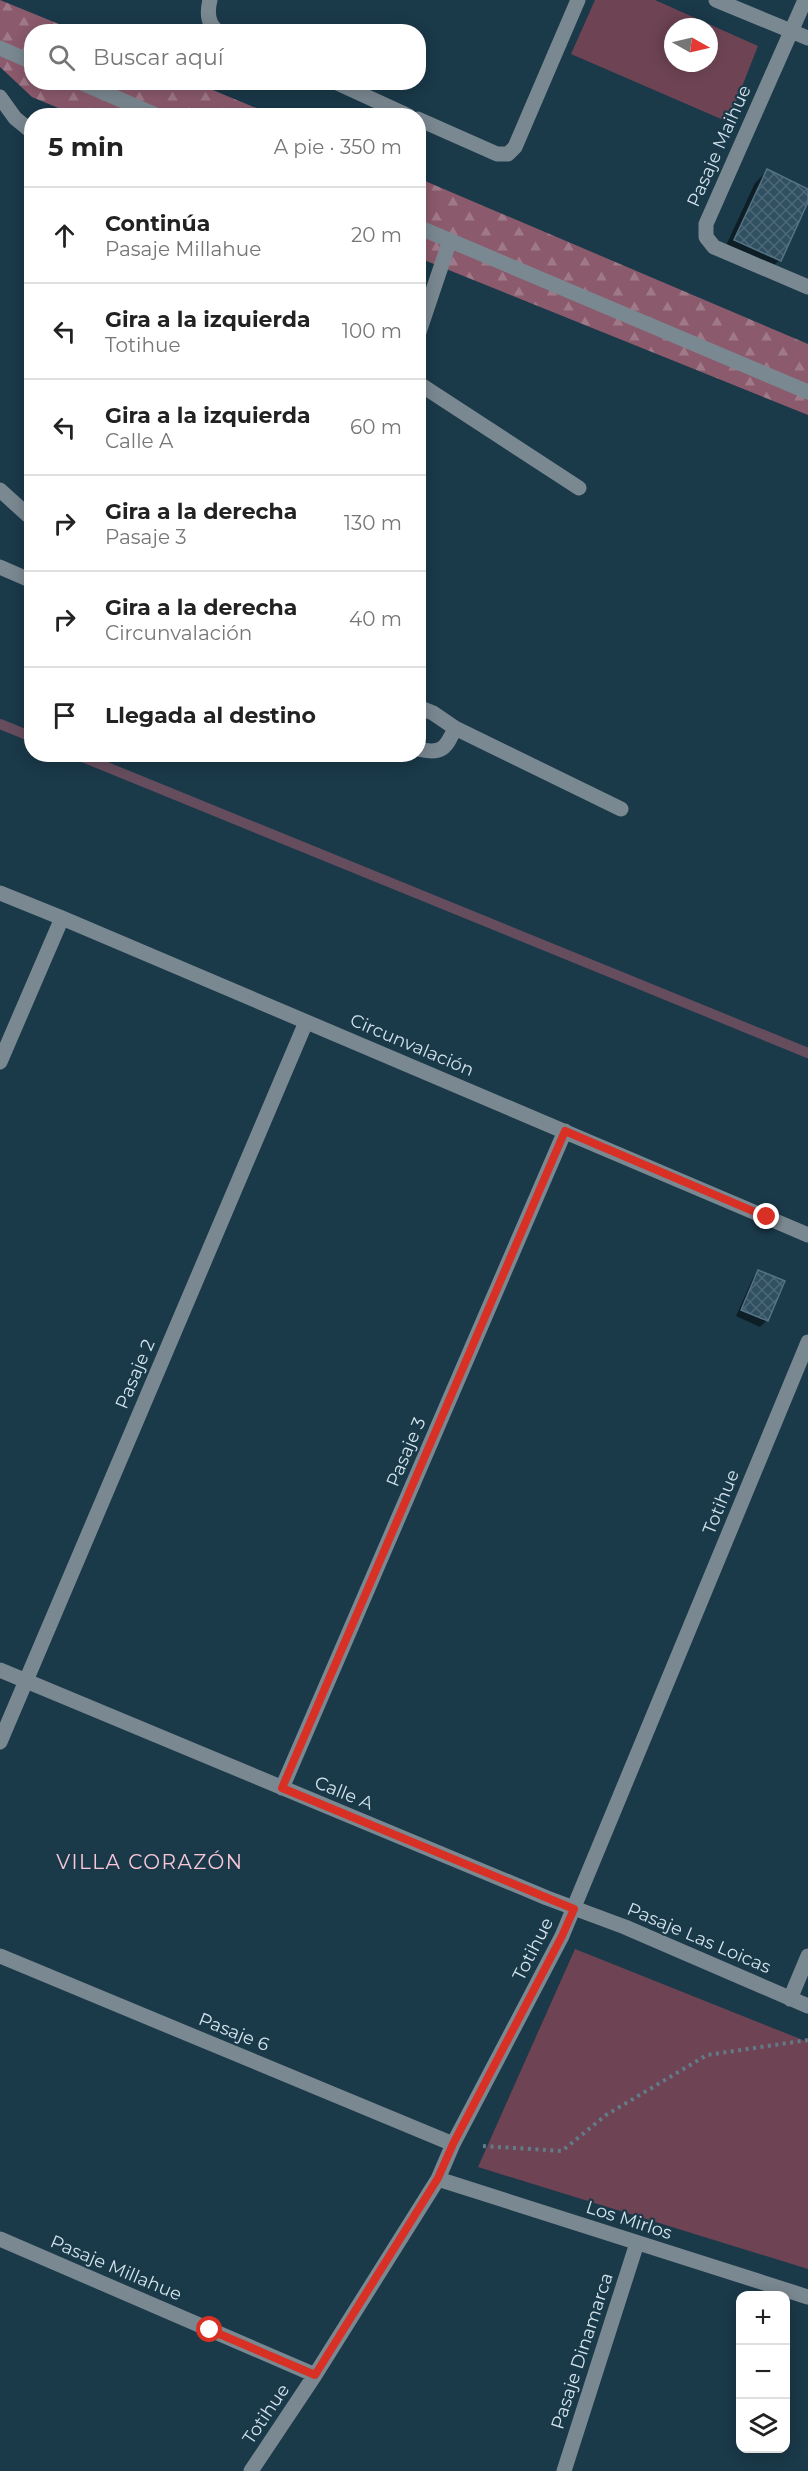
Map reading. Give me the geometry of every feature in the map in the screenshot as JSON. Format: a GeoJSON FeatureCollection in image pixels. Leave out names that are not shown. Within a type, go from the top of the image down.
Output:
{"type":"FeatureCollection","features":[{"type":"Feature","properties":{"kind":"street"},"geometry":{"type":"LineString","coordinates":[[426,123],[497,154],[508,154],[515,147],[578,0]]}},
{"type":"Feature","properties":{"kind":"street"},"geometry":{"type":"LineString","coordinates":[[716,0],[808,38]]}},
{"type":"Feature","properties":{"kind":"street","name":"Pasaje Maihue"},"geometry":{"type":"LineString","coordinates":[[805,0],[706,224],[706,237],[714,247],[808,287]]}},
{"type":"Feature","properties":{"kind":"street"},"geometry":{"type":"LineString","coordinates":[[210,2],[208,18],[212,24]]}},
{"type":"Feature","properties":{"kind":"street"},"geometry":{"type":"LineString","coordinates":[[0,48],[24,58]]}},
{"type":"Feature","properties":{"kind":"street"},"geometry":{"type":"LineString","coordinates":[[98,90],[140,108]]}},
{"type":"Feature","properties":{"kind":"street"},"geometry":{"type":"LineString","coordinates":[[353,90],[392,108]]}},
{"type":"Feature","properties":{"kind":"street"},"geometry":{"type":"LineString","coordinates":[[0,97],[15,118],[24,125]]}},
{"type":"Feature","properties":{"kind":"street"},"geometry":{"type":"LineString","coordinates":[[426,230],[808,392]]}},
{"type":"Feature","properties":{"kind":"street"},"geometry":{"type":"LineString","coordinates":[[426,311],[450,240]]}},
{"type":"Feature","properties":{"kind":"street"},"geometry":{"type":"LineString","coordinates":[[426,388],[579,488]]}},
{"type":"Feature","properties":{"kind":"street"},"geometry":{"type":"LineString","coordinates":[[0,490],[24,512]]}},
{"type":"Feature","properties":{"kind":"street"},"geometry":{"type":"LineString","coordinates":[[0,567],[24,578]]}},
{"type":"Feature","properties":{"kind":"street"},"geometry":{"type":"LineString","coordinates":[[426,710],[455,728],[621,809]]}},
{"type":"Feature","properties":{"kind":"street"},"geometry":{"type":"LineString","coordinates":[[426,751],[432,752],[447,745],[455,728]]}},
{"type":"Feature","properties":{"kind":"street","name":"Circunvalación"},"geometry":{"type":"LineString","coordinates":[[0,894],[62,918],[808,1235]]}},
{"type":"Feature","properties":{"kind":"street"},"geometry":{"type":"LineString","coordinates":[[0,1062],[62,918]]}},
{"type":"Feature","properties":{"kind":"street","name":"Pasaje 2"},"geometry":{"type":"LineString","coordinates":[[0,1742],[306,1022]]}},
{"type":"Feature","properties":{"kind":"street","name":"Pasaje 3"},"geometry":{"type":"LineString","coordinates":[[282,1788],[565,1131]]}},
{"type":"Feature","properties":{"kind":"street","name":"Totihue"},"geometry":{"type":"LineString","coordinates":[[251,2471],[315,2375],[438,2178],[453,2144],[562,1936],[808,1342]]}},
{"type":"Feature","properties":{"kind":"street","name":"Calle A"},"geometry":{"type":"LineString","coordinates":[[0,1670],[574,1909]]}},
{"type":"Feature","properties":{"kind":"street","name":"Pasaje Las Loicas"},"geometry":{"type":"LineString","coordinates":[[574,1909],[625,1927],[808,2006]]}},
{"type":"Feature","properties":{"kind":"street","name":"Pasaje 6"},"geometry":{"type":"LineString","coordinates":[[0,1956],[453,2144]]}},
{"type":"Feature","properties":{"kind":"street"},"geometry":{"type":"LineString","coordinates":[[790,1999],[808,1956]]}},
{"type":"Feature","properties":{"kind":"street","name":"Los Mirlos"},"geometry":{"type":"LineString","coordinates":[[438,2178],[808,2298]]}},
{"type":"Feature","properties":{"kind":"street","name":"Pasaje Millahue"},"geometry":{"type":"LineString","coordinates":[[0,2239],[315,2375]]}},
{"type":"Feature","properties":{"kind":"street","name":"Pasaje Dinamarca"},"geometry":{"type":"LineString","coordinates":[[564,2471],[638,2243]]}},
{"type":"Feature","properties":{"kind":"path"},"geometry":{"type":"LineString","coordinates":[[453,2144],[562,2151],[606,2115],[707,2055],[808,2040]]}},
{"type":"Feature","properties":{"kind":"shaded area"},"geometry":{"type":"Polygon","coordinates":[[[595,0],[655,0],[695,18],[664,18],[664,72],[718,72],[718,28],[758,46],[728,122],[571,54],[595,0]]]}},
{"type":"Feature","properties":{"kind":"shaded area"},"geometry":{"type":"Polygon","coordinates":[[[575,1949],[808,2042],[808,2269],[478,2167],[575,1949]]]}},
{"type":"Feature","properties":{"kind":"green space"},"geometry":{"type":"Polygon","coordinates":[[[0,0],[59,24],[24,24],[24,90],[0,67],[0,0]]]}},
{"type":"Feature","properties":{"kind":"green space"},"geometry":{"type":"Polygon","coordinates":[[[25,90],[213,90],[256,108],[58,108],[32,97],[25,90]]]}},
{"type":"Feature","properties":{"kind":"green space"},"geometry":{"type":"Polygon","coordinates":[[[426,181],[808,344],[808,415],[426,261],[426,181]]]}},
{"type":"Feature","properties":{"kind":"building"},"geometry":{"type":"Polygon","coordinates":[[[767,169],[808,189],[808,202],[781,261],[734,240],[767,169]]]}},
{"type":"Feature","properties":{"kind":"building"},"geometry":{"type":"Polygon","coordinates":[[[758,1270],[785,1281],[768,1321],[741,1310],[758,1270]]]}},
{"type":"Feature","properties":{"kind":"waterway"},"geometry":{"type":"LineString","coordinates":[[0,724],[24,734]]}},
{"type":"Feature","properties":{"kind":"waterway"},"geometry":{"type":"LineString","coordinates":[[95,762],[808,1053]]}},
{"type":"Feature","properties":{"kind":"district","name":"VILLA CORAZÓN"},"geometry":{"type":"Point","coordinates":[150,1862]}},
{"type":"Feature","properties":{"kind":"route"},"geometry":{"type":"LineString","coordinates":[[210,2330],[315,2375],[438,2178],[453,2144],[574,1909],[282,1788],[565,1131],[767,1217]]}}]}
